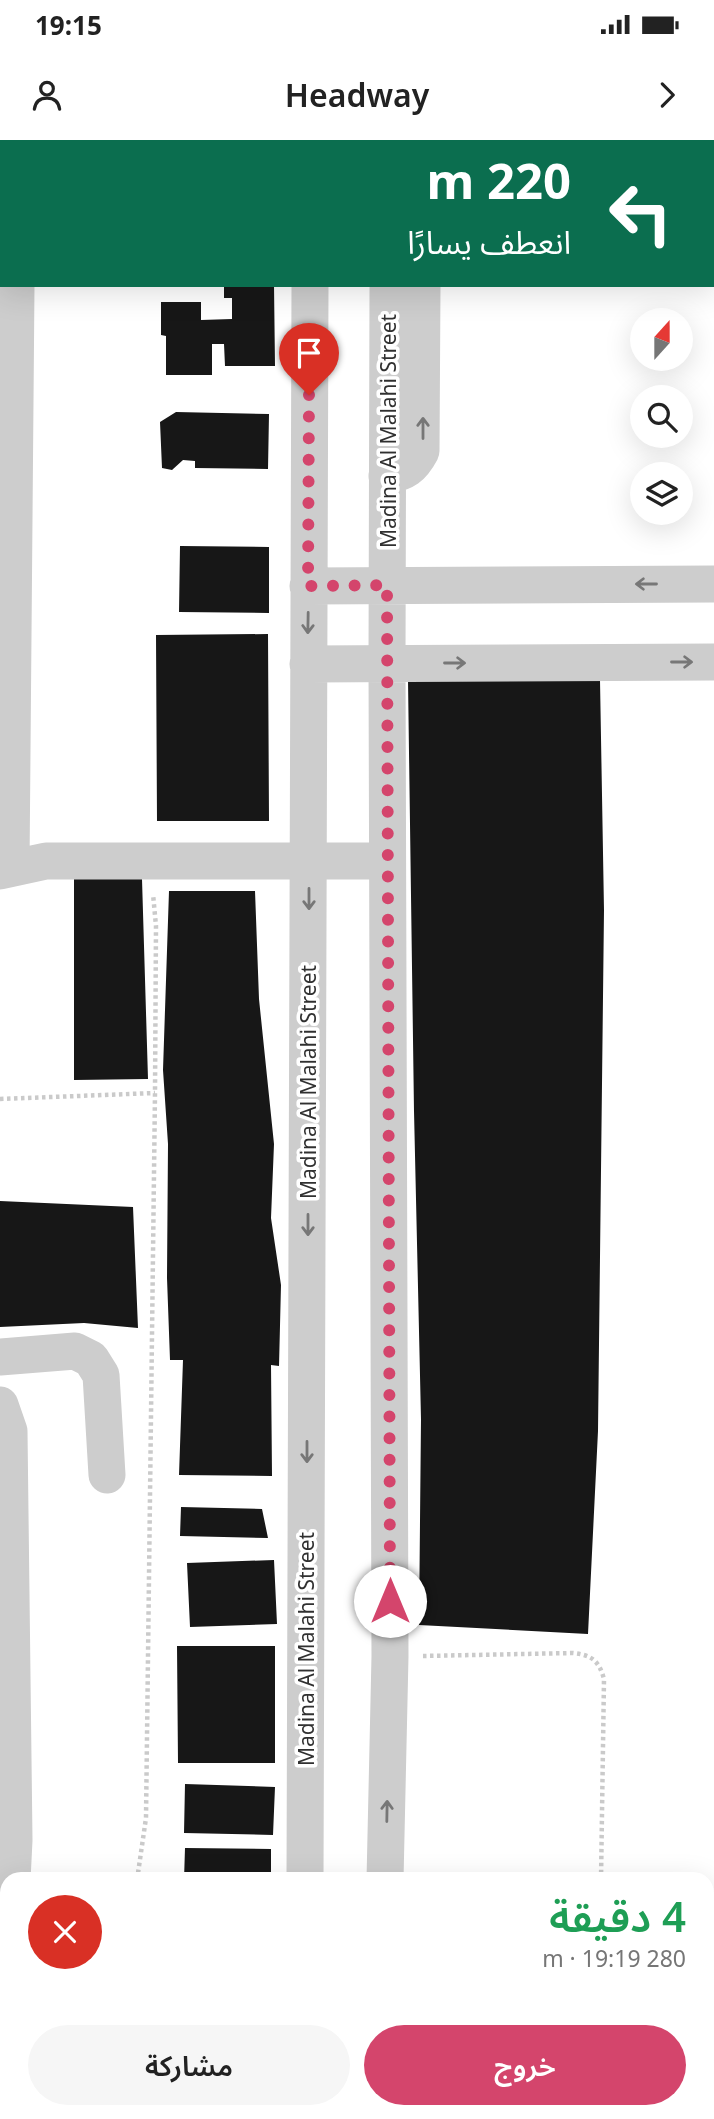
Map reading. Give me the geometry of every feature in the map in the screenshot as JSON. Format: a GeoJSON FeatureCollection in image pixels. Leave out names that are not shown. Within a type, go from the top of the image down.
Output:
{"type":"FeatureCollection","features":[{"type":"Feature","properties":{"kind":"street"},"geometry":{"type":"LineString","coordinates":[[16,287],[6,869],[46,861],[387,861]]}},
{"type":"Feature","properties":{"kind":"street","name":"Madina Al Malahi Street"},"geometry":{"type":"LineString","coordinates":[[305,1872],[310,287]]}},
{"type":"Feature","properties":{"kind":"street","name":"Madina Al Malahi Street"},"geometry":{"type":"LineString","coordinates":[[385,1872],[390,1656],[388,287]]}},
{"type":"Feature","properties":{"kind":"street"},"geometry":{"type":"LineString","coordinates":[[387,476],[405,472],[415,463],[421,452],[422,287]]}},
{"type":"Feature","properties":{"kind":"street"},"geometry":{"type":"LineString","coordinates":[[308,586],[714,584]]}},
{"type":"Feature","properties":{"kind":"street"},"geometry":{"type":"LineString","coordinates":[[308,664],[714,662]]}},
{"type":"Feature","properties":{"kind":"street"},"geometry":{"type":"LineString","coordinates":[[0,1357],[75,1351],[91,1359],[101,1375],[107,1475]]}},
{"type":"Feature","properties":{"kind":"street"},"geometry":{"type":"LineString","coordinates":[[0,1405],[9,1431],[15,1840],[13,1872]]}},
{"type":"Feature","properties":{"kind":"path"},"geometry":{"type":"LineString","coordinates":[[139,1872],[146,1818],[155,1093],[156,926],[149,861]]}},
{"type":"Feature","properties":{"kind":"path"},"geometry":{"type":"LineString","coordinates":[[0,1099],[155,1093]]}},
{"type":"Feature","properties":{"kind":"path"},"geometry":{"type":"LineString","coordinates":[[390,1656],[573,1653],[589,1655],[600,1664],[604,1679],[601,1872]]}},
{"type":"Feature","properties":{"kind":"building"},"geometry":{"type":"Polygon","coordinates":[[[224,287],[274,287],[275,366],[225,366],[224,344],[212,344],[212,375],[166,375],[166,336],[161,335],[161,302],[201,302],[201,320],[232,319],[232,298],[224,298],[224,287]]]}},
{"type":"Feature","properties":{"kind":"building"},"geometry":{"type":"Polygon","coordinates":[[[176,412],[269,414],[268,469],[195,468],[195,461],[183,460],[172,470],[162,468],[160,422],[176,412]]]}},
{"type":"Feature","properties":{"kind":"building"},"geometry":{"type":"Polygon","coordinates":[[[180,546],[269,547],[269,613],[179,612],[180,546]]]}},
{"type":"Feature","properties":{"kind":"building"},"geometry":{"type":"Polygon","coordinates":[[[268,634],[269,821],[157,821],[156,635],[268,634]]]}},
{"type":"Feature","properties":{"kind":"building"},"geometry":{"type":"Polygon","coordinates":[[[408,680],[600,680],[604,910],[598,1431],[588,1634],[419,1625],[421,1419],[408,680]]]}},
{"type":"Feature","properties":{"kind":"building"},"geometry":{"type":"Polygon","coordinates":[[[74,876],[142,879],[148,1079],[74,1080],[74,876]]]}},
{"type":"Feature","properties":{"kind":"building"},"geometry":{"type":"Polygon","coordinates":[[[169,891],[255,891],[259,999],[274,1144],[271,1218],[281,1285],[279,1366],[271,1365],[272,1476],[179,1475],[183,1360],[170,1360],[167,1278],[168,1144],[163,1070],[169,891]]]}},
{"type":"Feature","properties":{"kind":"building"},"geometry":{"type":"Polygon","coordinates":[[[0,1201],[133,1207],[138,1328],[84,1323],[0,1327],[0,1201]]]}},
{"type":"Feature","properties":{"kind":"building"},"geometry":{"type":"Polygon","coordinates":[[[181,1507],[262,1509],[268,1538],[180,1536],[181,1507]]]}},
{"type":"Feature","properties":{"kind":"building"},"geometry":{"type":"Polygon","coordinates":[[[274,1560],[277,1624],[190,1627],[187,1563],[274,1560]]]}},
{"type":"Feature","properties":{"kind":"building"},"geometry":{"type":"Polygon","coordinates":[[[177,1646],[275,1646],[275,1763],[178,1763],[177,1646]]]}},
{"type":"Feature","properties":{"kind":"building"},"geometry":{"type":"Polygon","coordinates":[[[185,1784],[275,1787],[273,1835],[184,1833],[185,1784]]]}},
{"type":"Feature","properties":{"kind":"building"},"geometry":{"type":"Polygon","coordinates":[[[185,1848],[271,1849],[271,1872],[184,1872],[185,1848]]]}},
{"type":"Feature","properties":{"kind":"route"},"geometry":{"type":"LineString","coordinates":[[309,395],[308,586],[387,585],[390,1601]]}}]}
